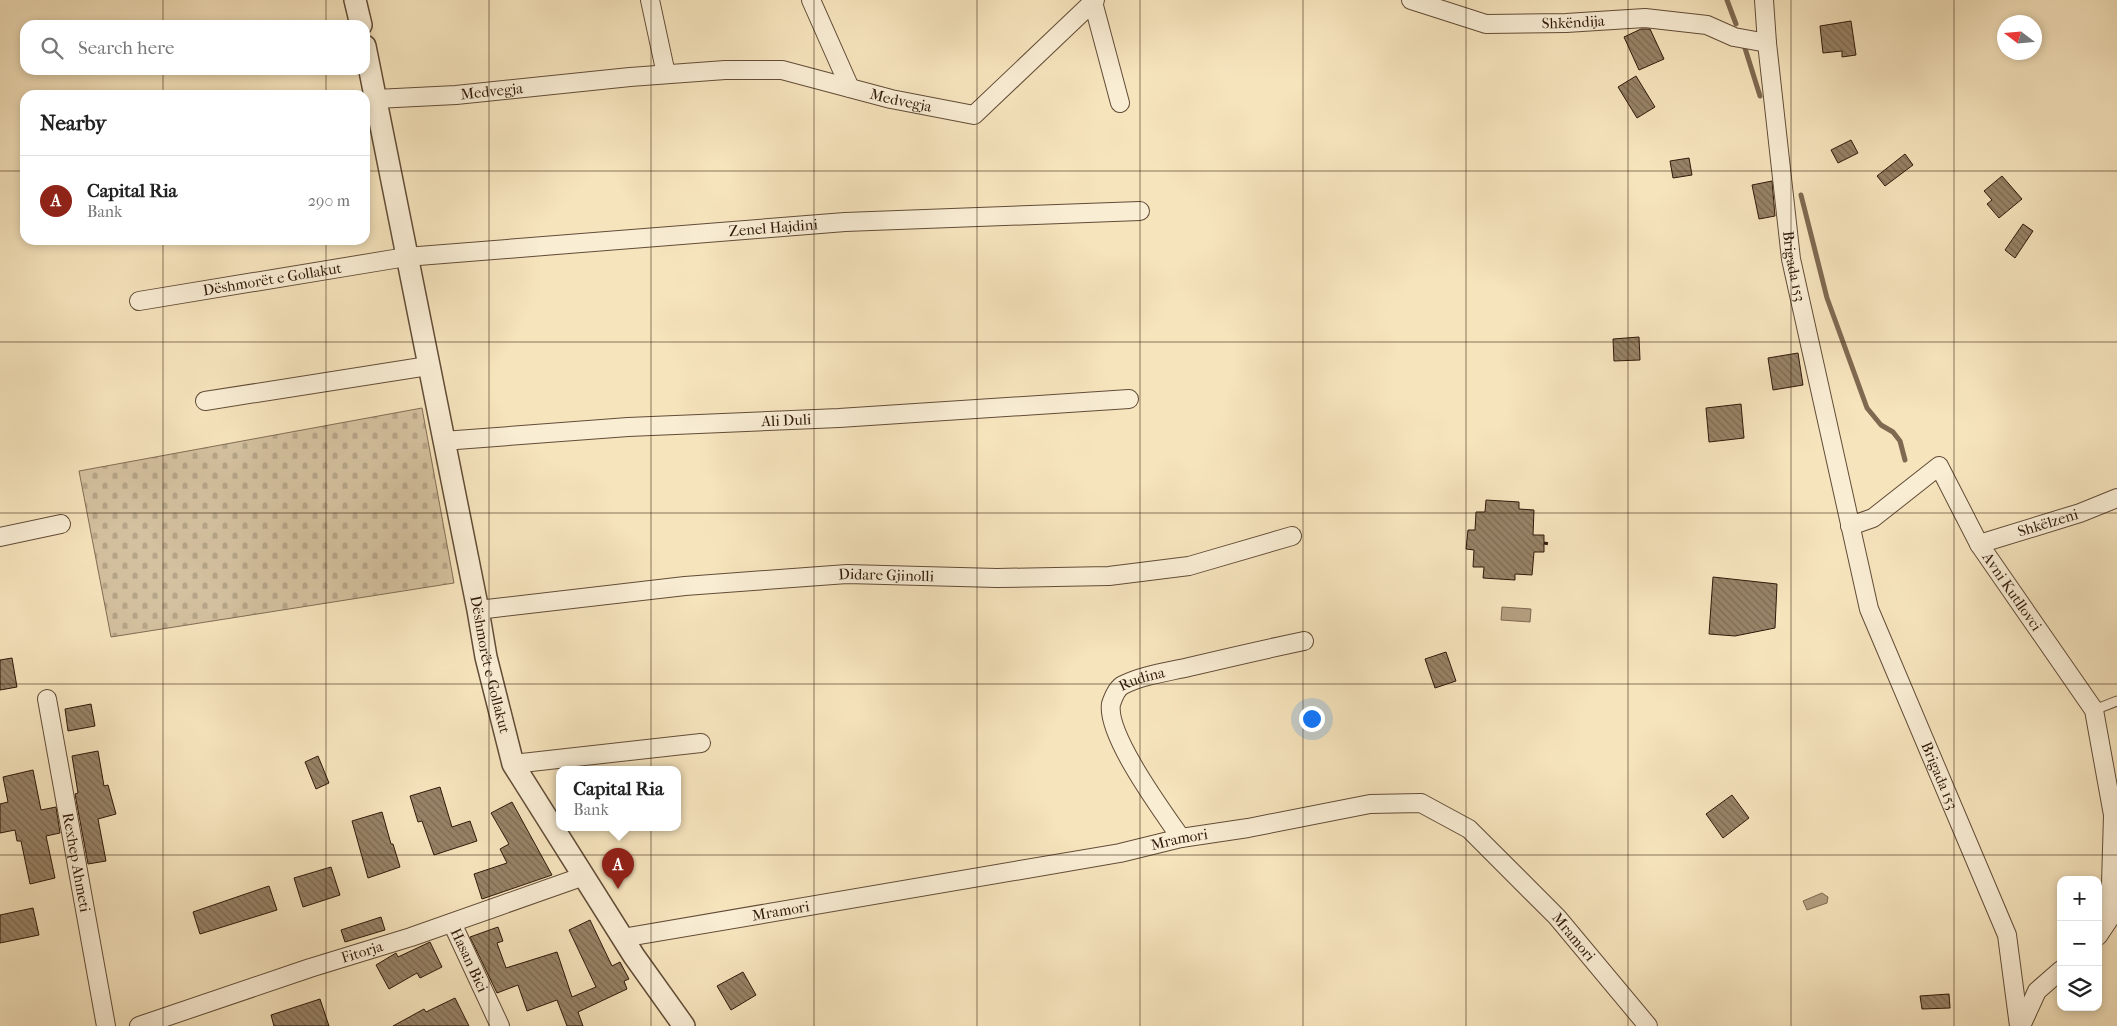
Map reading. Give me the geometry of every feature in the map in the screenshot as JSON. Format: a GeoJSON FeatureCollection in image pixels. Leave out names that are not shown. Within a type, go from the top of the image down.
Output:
{"type":"FeatureCollection","features":[{"type":"Feature","properties":{"kind":"street"},"geometry":{"type":"LineString","coordinates":[[355,0],[359,20]]}},
{"type":"Feature","properties":{"kind":"street"},"geometry":{"type":"LineString","coordinates":[[650,0],[666,74]]}},
{"type":"Feature","properties":{"kind":"street"},"geometry":{"type":"LineString","coordinates":[[811,0],[850,88]]}},
{"type":"Feature","properties":{"kind":"street","name":"Shkëndija"},"geometry":{"type":"LineString","coordinates":[[1411,0],[1486,24],[1566,23],[1645,18],[1707,25],[1734,37],[1766,43]]}},
{"type":"Feature","properties":{"kind":"street","name":"Brigada 153"},"geometry":{"type":"LineString","coordinates":[[1764,0],[1766,43],[1791,259],[1870,609],[2007,934],[2020,1026]]}},
{"type":"Feature","properties":{"kind":"street","name":"Medvegja"},"geometry":{"type":"LineString","coordinates":[[376,99],[456,95],[666,74],[725,70],[782,70],[891,99],[974,115],[1094,1],[1120,103]]}},
{"type":"Feature","properties":{"kind":"street","name":"Dëshmorët e Gollakut"},"geometry":{"type":"LineString","coordinates":[[370,70],[486,657],[513,764],[622,938],[684,1026]]}},
{"type":"Feature","properties":{"kind":"street","name":"Zenel Hajdini"},"geometry":{"type":"LineString","coordinates":[[406,257],[844,222],[1140,210]]}},
{"type":"Feature","properties":{"kind":"street","name":"Dëshmorët e Gollakut"},"geometry":{"type":"LineString","coordinates":[[139,301],[406,257]]}},
{"type":"Feature","properties":{"kind":"street"},"geometry":{"type":"LineString","coordinates":[[205,401],[428,366]]}},
{"type":"Feature","properties":{"kind":"street","name":"Ali Duli"},"geometry":{"type":"LineString","coordinates":[[443,440],[628,427],[839,418],[1129,399]]}},
{"type":"Feature","properties":{"kind":"street","name":"Avni Kutllovci"},"geometry":{"type":"LineString","coordinates":[[1850,526],[1873,518],[1939,466],[1980,544],[2094,710],[2113,815],[2114,917],[2102,931]]}},
{"type":"Feature","properties":{"kind":"street","name":"Shkëlzeni"},"geometry":{"type":"LineString","coordinates":[[1980,544],[2080,513],[2117,498]]}},
{"type":"Feature","properties":{"kind":"street"},"geometry":{"type":"LineString","coordinates":[[0,537],[60,524]]}},
{"type":"Feature","properties":{"kind":"street","name":"Didare Gjinolli"},"geometry":{"type":"LineString","coordinates":[[478,610],[685,586],[847,574],[997,578],[1109,576],[1189,566],[1292,536]]}},
{"type":"Feature","properties":{"kind":"street","name":"Rudina"},"geometry":{"type":"LineString","coordinates":[[1181,838],[1151,794],[1113,724],[1111,706],[1120,686],[1148,676],[1304,641]]}},
{"type":"Feature","properties":{"kind":"street","name":"Rexhep Ahmeti"},"geometry":{"type":"LineString","coordinates":[[47,698],[106,1026]]}},
{"type":"Feature","properties":{"kind":"street"},"geometry":{"type":"LineString","coordinates":[[513,764],[701,743]]}},
{"type":"Feature","properties":{"kind":"street","name":"Mramori"},"geometry":{"type":"LineString","coordinates":[[622,938],[1120,853],[1181,838],[1248,828],[1370,804],[1421,803],[1469,829],[1557,917],[1648,1026]]}},
{"type":"Feature","properties":{"kind":"street","name":"Fitorja"},"geometry":{"type":"LineString","coordinates":[[139,1026],[452,923],[584,876]]}},
{"type":"Feature","properties":{"kind":"street","name":"Hasan Bici"},"geometry":{"type":"LineString","coordinates":[[452,923],[500,1026]]}},
{"type":"Feature","properties":{"kind":"street"},"geometry":{"type":"LineString","coordinates":[[2020,1026],[2038,991],[2057,974]]}},
{"type":"Feature","properties":{"kind":"lane"},"geometry":{"type":"LineString","coordinates":[[2094,710],[2117,701]]}},
{"type":"Feature","properties":{"kind":"path"},"geometry":{"type":"LineString","coordinates":[[1544,543],[1549,544]]}},
{"type":"Feature","properties":{"kind":"green space"},"geometry":{"type":"Polygon","coordinates":[[[422,408],[454,583],[111,637],[79,471],[422,408]]]}},
{"type":"Feature","properties":{"kind":"shaded area"},"geometry":{"type":"Polygon","coordinates":[[[1502,607],[1531,609],[1530,622],[1501,620],[1502,607]]]}},
{"type":"Feature","properties":{"kind":"shaded area"},"geometry":{"type":"Polygon","coordinates":[[[1822,893],[1828,897],[1827,903],[1807,910],[1803,901],[1822,893]]]}},
{"type":"Feature","properties":{"kind":"building"},"geometry":{"type":"Polygon","coordinates":[[[1851,21],[1856,55],[1842,57],[1842,51],[1823,53],[1820,26],[1851,21]]]}},
{"type":"Feature","properties":{"kind":"building"},"geometry":{"type":"Polygon","coordinates":[[[1641,29],[1650,29],[1664,59],[1639,70],[1624,37],[1641,29]]]}},
{"type":"Feature","properties":{"kind":"building"},"geometry":{"type":"Polygon","coordinates":[[[1636,76],[1655,107],[1637,118],[1618,87],[1636,76]]]}},
{"type":"Feature","properties":{"kind":"building"},"geometry":{"type":"Polygon","coordinates":[[[1851,140],[1858,153],[1838,163],[1831,150],[1851,140]]]}},
{"type":"Feature","properties":{"kind":"building"},"geometry":{"type":"Polygon","coordinates":[[[1905,154],[1913,165],[1885,186],[1877,176],[1905,154]]]}},
{"type":"Feature","properties":{"kind":"building"},"geometry":{"type":"Polygon","coordinates":[[[1689,158],[1692,175],[1673,178],[1670,161],[1689,158]]]}},
{"type":"Feature","properties":{"kind":"building"},"geometry":{"type":"Polygon","coordinates":[[[2002,176],[2022,199],[1999,218],[1987,204],[1992,200],[1984,191],[2002,176]]]}},
{"type":"Feature","properties":{"kind":"building"},"geometry":{"type":"Polygon","coordinates":[[[1772,181],[1775,216],[1759,219],[1752,185],[1772,181]]]}},
{"type":"Feature","properties":{"kind":"building"},"geometry":{"type":"Polygon","coordinates":[[[2023,224],[2033,231],[2015,258],[2005,250],[2023,224]]]}},
{"type":"Feature","properties":{"kind":"building"},"geometry":{"type":"Polygon","coordinates":[[[1639,337],[1640,360],[1614,361],[1613,339],[1639,337]]]}},
{"type":"Feature","properties":{"kind":"building"},"geometry":{"type":"Polygon","coordinates":[[[1798,353],[1803,385],[1773,390],[1768,358],[1798,353]]]}},
{"type":"Feature","properties":{"kind":"building"},"geometry":{"type":"Polygon","coordinates":[[[1741,404],[1744,438],[1709,442],[1706,408],[1741,404]]]}},
{"type":"Feature","properties":{"kind":"building"},"geometry":{"type":"Polygon","coordinates":[[[1486,500],[1519,502],[1519,509],[1534,510],[1533,535],[1544,535],[1544,552],[1534,552],[1532,575],[1515,574],[1515,580],[1483,578],[1484,567],[1473,567],[1474,550],[1466,549],[1468,530],[1475,530],[1476,512],[1485,512],[1486,500]]]}},
{"type":"Feature","properties":{"kind":"building"},"geometry":{"type":"Polygon","coordinates":[[[1713,577],[1777,584],[1775,628],[1735,636],[1709,634],[1713,577]]]}},
{"type":"Feature","properties":{"kind":"building"},"geometry":{"type":"Polygon","coordinates":[[[1446,652],[1456,681],[1435,688],[1425,659],[1446,652]]]}},
{"type":"Feature","properties":{"kind":"building"},"geometry":{"type":"Polygon","coordinates":[[[12,658],[17,687],[0,690],[0,660],[12,658]]]}},
{"type":"Feature","properties":{"kind":"building"},"geometry":{"type":"Polygon","coordinates":[[[91,704],[95,726],[68,731],[65,709],[91,704]]]}},
{"type":"Feature","properties":{"kind":"building"},"geometry":{"type":"Polygon","coordinates":[[[98,751],[104,786],[108,785],[116,814],[98,819],[106,861],[88,864],[75,794],[78,793],[72,756],[98,751]]]}},
{"type":"Feature","properties":{"kind":"building"},"geometry":{"type":"Polygon","coordinates":[[[318,756],[329,783],[316,789],[305,762],[318,756]]]}},
{"type":"Feature","properties":{"kind":"building"},"geometry":{"type":"Polygon","coordinates":[[[33,770],[41,810],[56,807],[60,833],[46,836],[55,878],[30,884],[21,841],[17,841],[15,830],[0,833],[0,804],[8,802],[3,777],[33,770]]]}},
{"type":"Feature","properties":{"kind":"building"},"geometry":{"type":"Polygon","coordinates":[[[440,787],[452,827],[470,821],[477,841],[434,855],[422,821],[418,822],[410,796],[440,787]]]}},
{"type":"Feature","properties":{"kind":"building"},"geometry":{"type":"Polygon","coordinates":[[[1732,795],[1749,818],[1723,838],[1706,814],[1732,795]]]}},
{"type":"Feature","properties":{"kind":"building"},"geometry":{"type":"Polygon","coordinates":[[[512,802],[552,875],[482,899],[474,874],[507,863],[500,849],[509,844],[491,813],[512,802]]]}},
{"type":"Feature","properties":{"kind":"building"},"geometry":{"type":"Polygon","coordinates":[[[382,812],[400,867],[368,878],[352,821],[382,812]]]}},
{"type":"Feature","properties":{"kind":"building"},"geometry":{"type":"Polygon","coordinates":[[[331,867],[340,895],[303,907],[294,878],[331,867]]]}},
{"type":"Feature","properties":{"kind":"building"},"geometry":{"type":"Polygon","coordinates":[[[269,886],[277,910],[200,934],[193,912],[269,886]]]}},
{"type":"Feature","properties":{"kind":"building"},"geometry":{"type":"Polygon","coordinates":[[[33,908],[39,935],[0,943],[0,915],[33,908]]]}},
{"type":"Feature","properties":{"kind":"building"},"geometry":{"type":"Polygon","coordinates":[[[381,917],[385,930],[345,942],[341,930],[381,917]]]}},
{"type":"Feature","properties":{"kind":"building"},"geometry":{"type":"Polygon","coordinates":[[[590,920],[612,966],[620,962],[629,979],[624,981],[627,989],[578,1012],[583,1026],[567,1026],[557,1000],[527,1011],[518,985],[497,993],[470,937],[498,927],[503,941],[497,943],[506,968],[557,952],[572,997],[596,987],[569,930],[590,920]]]}},
{"type":"Feature","properties":{"kind":"building"},"geometry":{"type":"Polygon","coordinates":[[[430,942],[442,967],[420,978],[417,973],[389,989],[376,965],[396,953],[398,957],[430,942]]]}},
{"type":"Feature","properties":{"kind":"building"},"geometry":{"type":"Polygon","coordinates":[[[743,972],[756,995],[731,1010],[717,986],[743,972]]]}},
{"type":"Feature","properties":{"kind":"building"},"geometry":{"type":"Polygon","coordinates":[[[1949,994],[1950,1008],[1922,1009],[1920,996],[1949,994]]]}},
{"type":"Feature","properties":{"kind":"building"},"geometry":{"type":"Polygon","coordinates":[[[455,998],[469,1026],[393,1026],[424,1009],[426,1012],[455,998]]]}},
{"type":"Feature","properties":{"kind":"building"},"geometry":{"type":"Polygon","coordinates":[[[320,999],[329,1026],[274,1026],[271,1015],[320,999]]]}},
{"type":"Feature","properties":{"kind":"waterway"},"geometry":{"type":"LineString","coordinates":[[1727,0],[1736,24]]}},
{"type":"Feature","properties":{"kind":"waterway"},"geometry":{"type":"LineString","coordinates":[[1744,45],[1760,96]]}},
{"type":"Feature","properties":{"kind":"waterway"},"geometry":{"type":"LineString","coordinates":[[1801,195],[1827,298],[1867,408],[1881,425],[1893,432],[1900,441],[1905,460]]}},
{"type":"Feature","properties":{"kind":"place","name":"Capital Ria"},"geometry":{"type":"Point","coordinates":[618,889]}}]}
